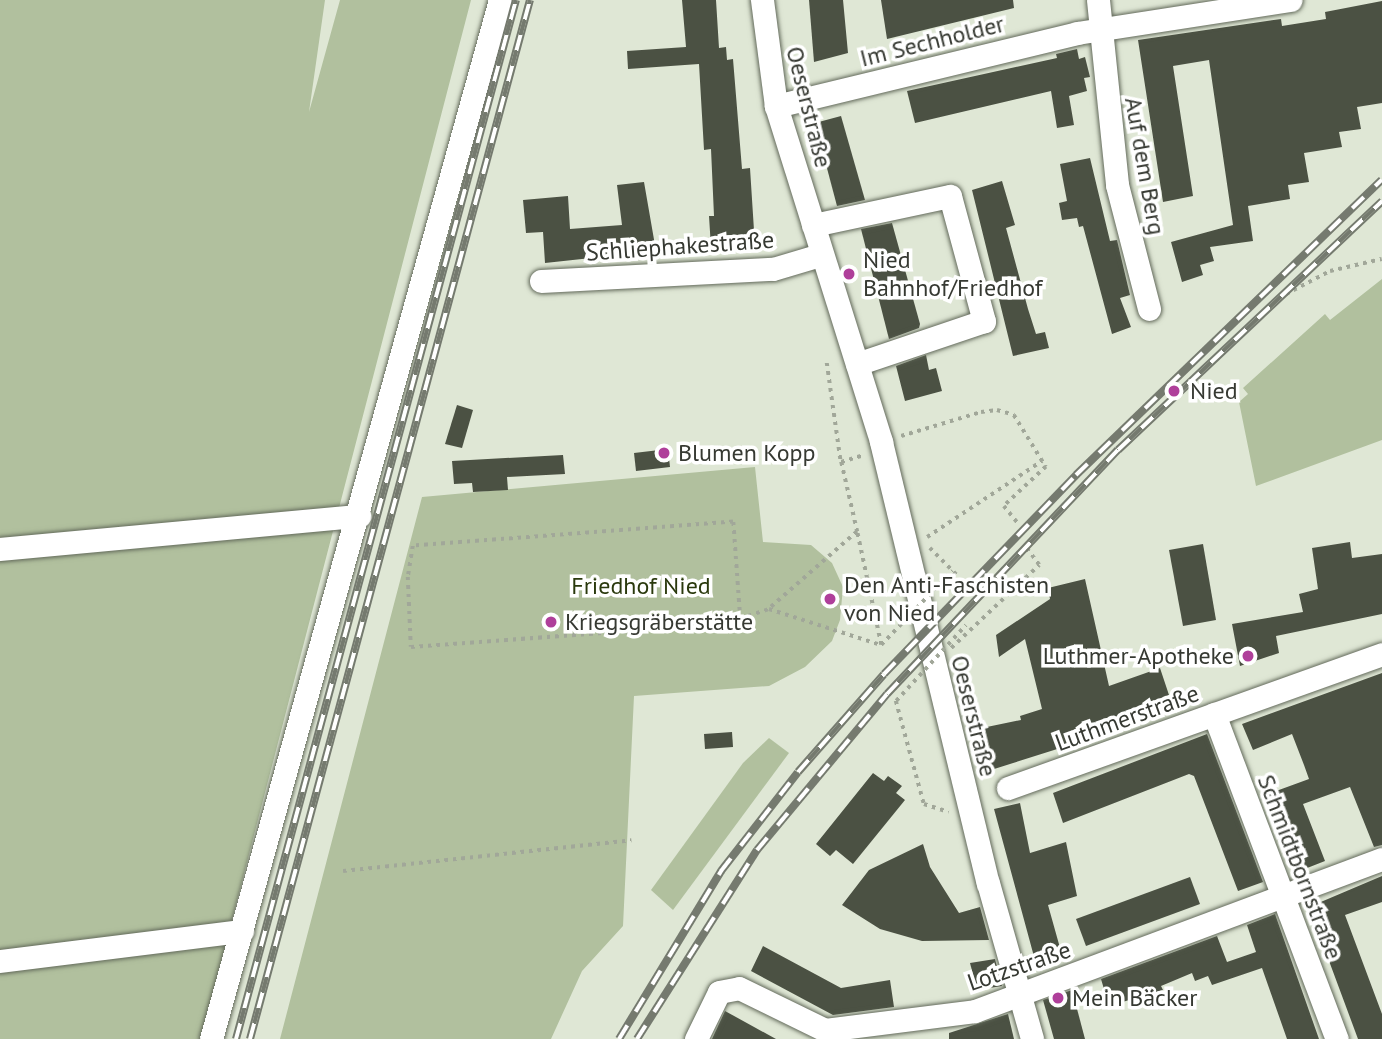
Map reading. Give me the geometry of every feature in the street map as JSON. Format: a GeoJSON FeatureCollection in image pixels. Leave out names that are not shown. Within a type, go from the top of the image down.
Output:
{"type":"FeatureCollection","features":[{"type":"Feature","properties":{"kind":"street"},"geometry":{"type":"LineString","coordinates":[[211,1039],[359,516],[500,0]]}},
{"type":"Feature","properties":{"kind":"street","name":"Oeserstraße"},"geometry":{"type":"LineString","coordinates":[[762,0],[776,106],[820,255],[857,364],[872,448],[1032,1039]]}},
{"type":"Feature","properties":{"kind":"street"},"geometry":{"type":"LineString","coordinates":[[1098,0],[1101,30]]}},
{"type":"Feature","properties":{"kind":"street","name":"Im Sechholder"},"geometry":{"type":"LineString","coordinates":[[776,106],[1101,30],[1290,0]]}},
{"type":"Feature","properties":{"kind":"street","name":"Auf dem Berg"},"geometry":{"type":"LineString","coordinates":[[1101,30],[1117,185],[1149,309]]}},
{"type":"Feature","properties":{"kind":"street"},"geometry":{"type":"LineString","coordinates":[[813,225],[950,196],[984,321],[857,364]]}},
{"type":"Feature","properties":{"kind":"street","name":"Schliephakestraße"},"geometry":{"type":"LineString","coordinates":[[541,281],[773,269],[820,255]]}},
{"type":"Feature","properties":{"kind":"street"},"geometry":{"type":"LineString","coordinates":[[0,549],[359,516]]}},
{"type":"Feature","properties":{"kind":"street","name":"Luthmerstraße"},"geometry":{"type":"LineString","coordinates":[[1008,788],[1382,654]]}},
{"type":"Feature","properties":{"kind":"street","name":"Schmidtbornstraße"},"geometry":{"type":"LineString","coordinates":[[1214,714],[1284,894],[1336,1039]]}},
{"type":"Feature","properties":{"kind":"street","name":"Lotzstraße"},"geometry":{"type":"LineString","coordinates":[[696,1039],[719,992],[740,988],[826,1035],[975,1011],[1382,859]]}},
{"type":"Feature","properties":{"kind":"street"},"geometry":{"type":"LineString","coordinates":[[0,961],[242,932]]}},
{"type":"Feature","properties":{"kind":"path"},"geometry":{"type":"LineString","coordinates":[[1286,294],[1329,271],[1382,260]]}},
{"type":"Feature","properties":{"kind":"path"},"geometry":{"type":"LineString","coordinates":[[827,363],[841,462],[881,645]]}},
{"type":"Feature","properties":{"kind":"path"},"geometry":{"type":"LineString","coordinates":[[841,462],[872,448],[997,410],[1014,415],[1046,467],[1004,506],[1018,523]]}},
{"type":"Feature","properties":{"kind":"path"},"geometry":{"type":"LineString","coordinates":[[957,575],[924,542],[1042,461]]}},
{"type":"Feature","properties":{"kind":"path"},"geometry":{"type":"LineString","coordinates":[[740,619],[733,522],[413,546],[408,577],[411,647],[724,624],[740,619],[769,609],[857,532]]}},
{"type":"Feature","properties":{"kind":"path"},"geometry":{"type":"LineString","coordinates":[[949,651],[1039,565],[1027,549]]}},
{"type":"Feature","properties":{"kind":"path"},"geometry":{"type":"LineString","coordinates":[[881,645],[952,570]]}},
{"type":"Feature","properties":{"kind":"path"},"geometry":{"type":"LineString","coordinates":[[769,609],[881,645]]}},
{"type":"Feature","properties":{"kind":"path"},"geometry":{"type":"LineString","coordinates":[[954,813],[924,804],[896,701],[966,625]]}},
{"type":"Feature","properties":{"kind":"path"},"geometry":{"type":"LineString","coordinates":[[343,871],[631,840]]}},
{"type":"Feature","properties":{"kind":"green space"},"geometry":{"type":"Polygon","coordinates":[[[0,0],[325,0],[309,112],[340,0],[471,0],[201,1039],[0,1039],[0,0]]]}},
{"type":"Feature","properties":{"kind":"green space"},"geometry":{"type":"Polygon","coordinates":[[[1382,279],[1382,440],[1256,486],[1239,402],[1248,394],[1243,388],[1325,314],[1330,320],[1382,279]]]}},
{"type":"Feature","properties":{"kind":"green space","name":"Friedhof Nied"},"geometry":{"type":"Polygon","coordinates":[[[755,467],[763,542],[811,545],[832,563],[843,587],[840,620],[832,641],[805,667],[769,686],[634,696],[623,926],[582,971],[551,1039],[280,1039],[422,497],[755,467]]]}},
{"type":"Feature","properties":{"kind":"green space"},"geometry":{"type":"Polygon","coordinates":[[[769,738],[789,753],[673,910],[651,890],[743,763],[769,738]]]}},
{"type":"Feature","properties":{"kind":"building"},"geometry":{"type":"Polygon","coordinates":[[[682,0],[716,0],[719,48],[726,47],[727,60],[733,59],[742,169],[750,168],[755,246],[711,248],[709,216],[714,216],[711,149],[704,150],[699,64],[628,69],[627,51],[686,47],[682,0]]]}},
{"type":"Feature","properties":{"kind":"building"},"geometry":{"type":"Polygon","coordinates":[[[809,0],[843,0],[848,53],[814,62],[809,0]]]}},
{"type":"Feature","properties":{"kind":"building"},"geometry":{"type":"Polygon","coordinates":[[[881,0],[1013,0],[1014,8],[887,39],[881,0]]]}},
{"type":"Feature","properties":{"kind":"building"},"geometry":{"type":"Polygon","coordinates":[[[1382,1],[1382,103],[1357,107],[1361,129],[1339,132],[1342,147],[1304,153],[1309,182],[1288,185],[1290,199],[1248,206],[1253,241],[1210,247],[1214,261],[1200,265],[1203,275],[1182,282],[1171,242],[1233,225],[1209,60],[1173,66],[1193,196],[1163,202],[1138,40],[1281,19],[1282,26],[1326,19],[1325,12],[1382,1]]]}},
{"type":"Feature","properties":{"kind":"building"},"geometry":{"type":"Polygon","coordinates":[[[1077,49],[1079,59],[1085,57],[1090,77],[1084,78],[1087,91],[1069,96],[1074,125],[1057,128],[1051,91],[915,123],[907,91],[1057,58],[1056,54],[1077,49]]]}},
{"type":"Feature","properties":{"kind":"building"},"geometry":{"type":"Polygon","coordinates":[[[841,116],[865,200],[837,206],[815,123],[841,116]]]}},
{"type":"Feature","properties":{"kind":"building"},"geometry":{"type":"Polygon","coordinates":[[[1090,158],[1110,241],[1117,240],[1130,295],[1120,298],[1131,327],[1112,334],[1083,226],[1079,227],[1077,218],[1062,220],[1059,203],[1067,201],[1060,164],[1090,158]]]}},
{"type":"Feature","properties":{"kind":"building"},"geometry":{"type":"Polygon","coordinates":[[[1002,181],[1015,225],[1006,228],[1028,309],[1036,334],[1045,332],[1049,348],[1013,356],[972,190],[1002,181]]]}},
{"type":"Feature","properties":{"kind":"building"},"geometry":{"type":"Polygon","coordinates":[[[644,182],[656,251],[545,263],[543,232],[526,233],[523,200],[568,196],[570,229],[622,225],[617,185],[644,182]]]}},
{"type":"Feature","properties":{"kind":"building"},"geometry":{"type":"Polygon","coordinates":[[[892,223],[920,324],[919,328],[889,339],[861,229],[892,223]]]}},
{"type":"Feature","properties":{"kind":"building"},"geometry":{"type":"Polygon","coordinates":[[[926,355],[929,370],[936,368],[942,391],[905,401],[896,366],[926,355]]]}},
{"type":"Feature","properties":{"kind":"building"},"geometry":{"type":"Polygon","coordinates":[[[457,405],[473,410],[462,448],[445,444],[457,405]]]}},
{"type":"Feature","properties":{"kind":"building"},"geometry":{"type":"Polygon","coordinates":[[[668,449],[670,467],[636,471],[634,453],[668,449]]]}},
{"type":"Feature","properties":{"kind":"building"},"geometry":{"type":"Polygon","coordinates":[[[563,455],[565,474],[507,477],[508,490],[473,492],[472,483],[454,484],[452,461],[563,455]]]}},
{"type":"Feature","properties":{"kind":"building"},"geometry":{"type":"Polygon","coordinates":[[[1350,542],[1352,558],[1382,554],[1382,614],[1276,636],[1279,653],[1240,666],[1232,624],[1303,612],[1299,594],[1318,589],[1312,548],[1350,542]]]}},
{"type":"Feature","properties":{"kind":"building"},"geometry":{"type":"Polygon","coordinates":[[[1203,544],[1216,620],[1183,626],[1169,550],[1203,544]]]}},
{"type":"Feature","properties":{"kind":"building"},"geometry":{"type":"Polygon","coordinates":[[[1085,579],[1109,686],[1160,668],[1171,701],[1142,711],[1146,721],[991,770],[982,728],[1021,720],[1020,716],[1042,709],[1025,639],[999,657],[996,635],[1050,599],[1048,588],[1085,579]]]}},
{"type":"Feature","properties":{"kind":"building"},"geometry":{"type":"Polygon","coordinates":[[[1382,673],[1382,845],[1374,847],[1350,787],[1303,804],[1325,861],[1297,872],[1268,794],[1309,779],[1304,765],[1292,734],[1253,750],[1242,724],[1382,673]]]}},
{"type":"Feature","properties":{"kind":"building"},"geometry":{"type":"Polygon","coordinates":[[[732,732],[733,747],[705,749],[704,734],[732,732]]]}},
{"type":"Feature","properties":{"kind":"building"},"geometry":{"type":"Polygon","coordinates":[[[1207,734],[1263,882],[1238,891],[1194,776],[1189,774],[1063,823],[1053,793],[1207,734]]]}},
{"type":"Feature","properties":{"kind":"building"},"geometry":{"type":"Polygon","coordinates":[[[873,773],[884,781],[888,776],[902,786],[896,793],[905,800],[853,864],[836,850],[830,856],[816,844],[873,773]]]}},
{"type":"Feature","properties":{"kind":"building"},"geometry":{"type":"Polygon","coordinates":[[[1020,803],[1030,853],[1066,842],[1077,896],[1048,905],[1062,955],[1036,964],[994,809],[1020,803]]]}},
{"type":"Feature","properties":{"kind":"building"},"geometry":{"type":"Polygon","coordinates":[[[923,844],[930,867],[959,913],[980,907],[989,940],[922,941],[880,929],[842,905],[869,870],[923,844]]]}},
{"type":"Feature","properties":{"kind":"building"},"geometry":{"type":"Polygon","coordinates":[[[1382,876],[1382,902],[1345,915],[1382,1014],[1382,1039],[1358,1039],[1309,907],[1382,876]]]}},
{"type":"Feature","properties":{"kind":"building"},"geometry":{"type":"Polygon","coordinates":[[[1190,877],[1200,904],[1086,946],[1076,919],[1190,877]]]}},
{"type":"Feature","properties":{"kind":"building"},"geometry":{"type":"Polygon","coordinates":[[[1275,914],[1319,1039],[1287,1039],[1262,968],[1212,985],[1208,976],[1195,981],[1192,973],[1161,986],[1163,990],[1109,1006],[1101,979],[1217,936],[1227,962],[1256,952],[1247,925],[1275,914]]]}},
{"type":"Feature","properties":{"kind":"building"},"geometry":{"type":"Polygon","coordinates":[[[763,946],[841,988],[890,980],[894,1007],[833,1015],[751,971],[763,946]]]}},
{"type":"Feature","properties":{"kind":"building"},"geometry":{"type":"Polygon","coordinates":[[[995,959],[1002,986],[977,990],[970,963],[995,959]]]}},
{"type":"Feature","properties":{"kind":"building"},"geometry":{"type":"Polygon","coordinates":[[[1072,990],[1085,1039],[1054,1039],[1043,1000],[1072,990]]]}},
{"type":"Feature","properties":{"kind":"building"},"geometry":{"type":"Polygon","coordinates":[[[725,1011],[776,1039],[712,1039],[725,1011]]]}},
{"type":"Feature","properties":{"kind":"building"},"geometry":{"type":"Polygon","coordinates":[[[1008,1014],[1014,1039],[949,1039],[949,1033],[1008,1014]]]}},
{"type":"Feature","properties":{"kind":"railway"},"geometry":{"type":"LineString","coordinates":[[236,1039],[516,0]]}},
{"type":"Feature","properties":{"kind":"railway"},"geometry":{"type":"LineString","coordinates":[[250,1039],[530,0]]}},
{"type":"Feature","properties":{"kind":"railway"},"geometry":{"type":"LineString","coordinates":[[619,1039],[721,871],[798,772],[884,674],[1076,475],[1382,180]]}},
{"type":"Feature","properties":{"kind":"railway"},"geometry":{"type":"LineString","coordinates":[[637,1039],[757,850],[887,694],[1118,450],[1382,201]]}},
{"type":"Feature","properties":{"kind":"place","name":"Nied Bahnhof/Friedhof"},"geometry":{"type":"Point","coordinates":[849,274]}},
{"type":"Feature","properties":{"kind":"place","name":"Nied"},"geometry":{"type":"Point","coordinates":[1174,391]}},
{"type":"Feature","properties":{"kind":"place","name":"Blumen Kopp"},"geometry":{"type":"Point","coordinates":[664,453]}},
{"type":"Feature","properties":{"kind":"place","name":"Den Anti-Faschisten von Nied"},"geometry":{"type":"Point","coordinates":[830,599]}},
{"type":"Feature","properties":{"kind":"place","name":"Kriegsgräberstätte"},"geometry":{"type":"Point","coordinates":[551,622]}},
{"type":"Feature","properties":{"kind":"place","name":"Luthmer-Apotheke"},"geometry":{"type":"Point","coordinates":[1248,656]}},
{"type":"Feature","properties":{"kind":"place","name":"Mein Bäcker"},"geometry":{"type":"Point","coordinates":[1058,998]}}]}
